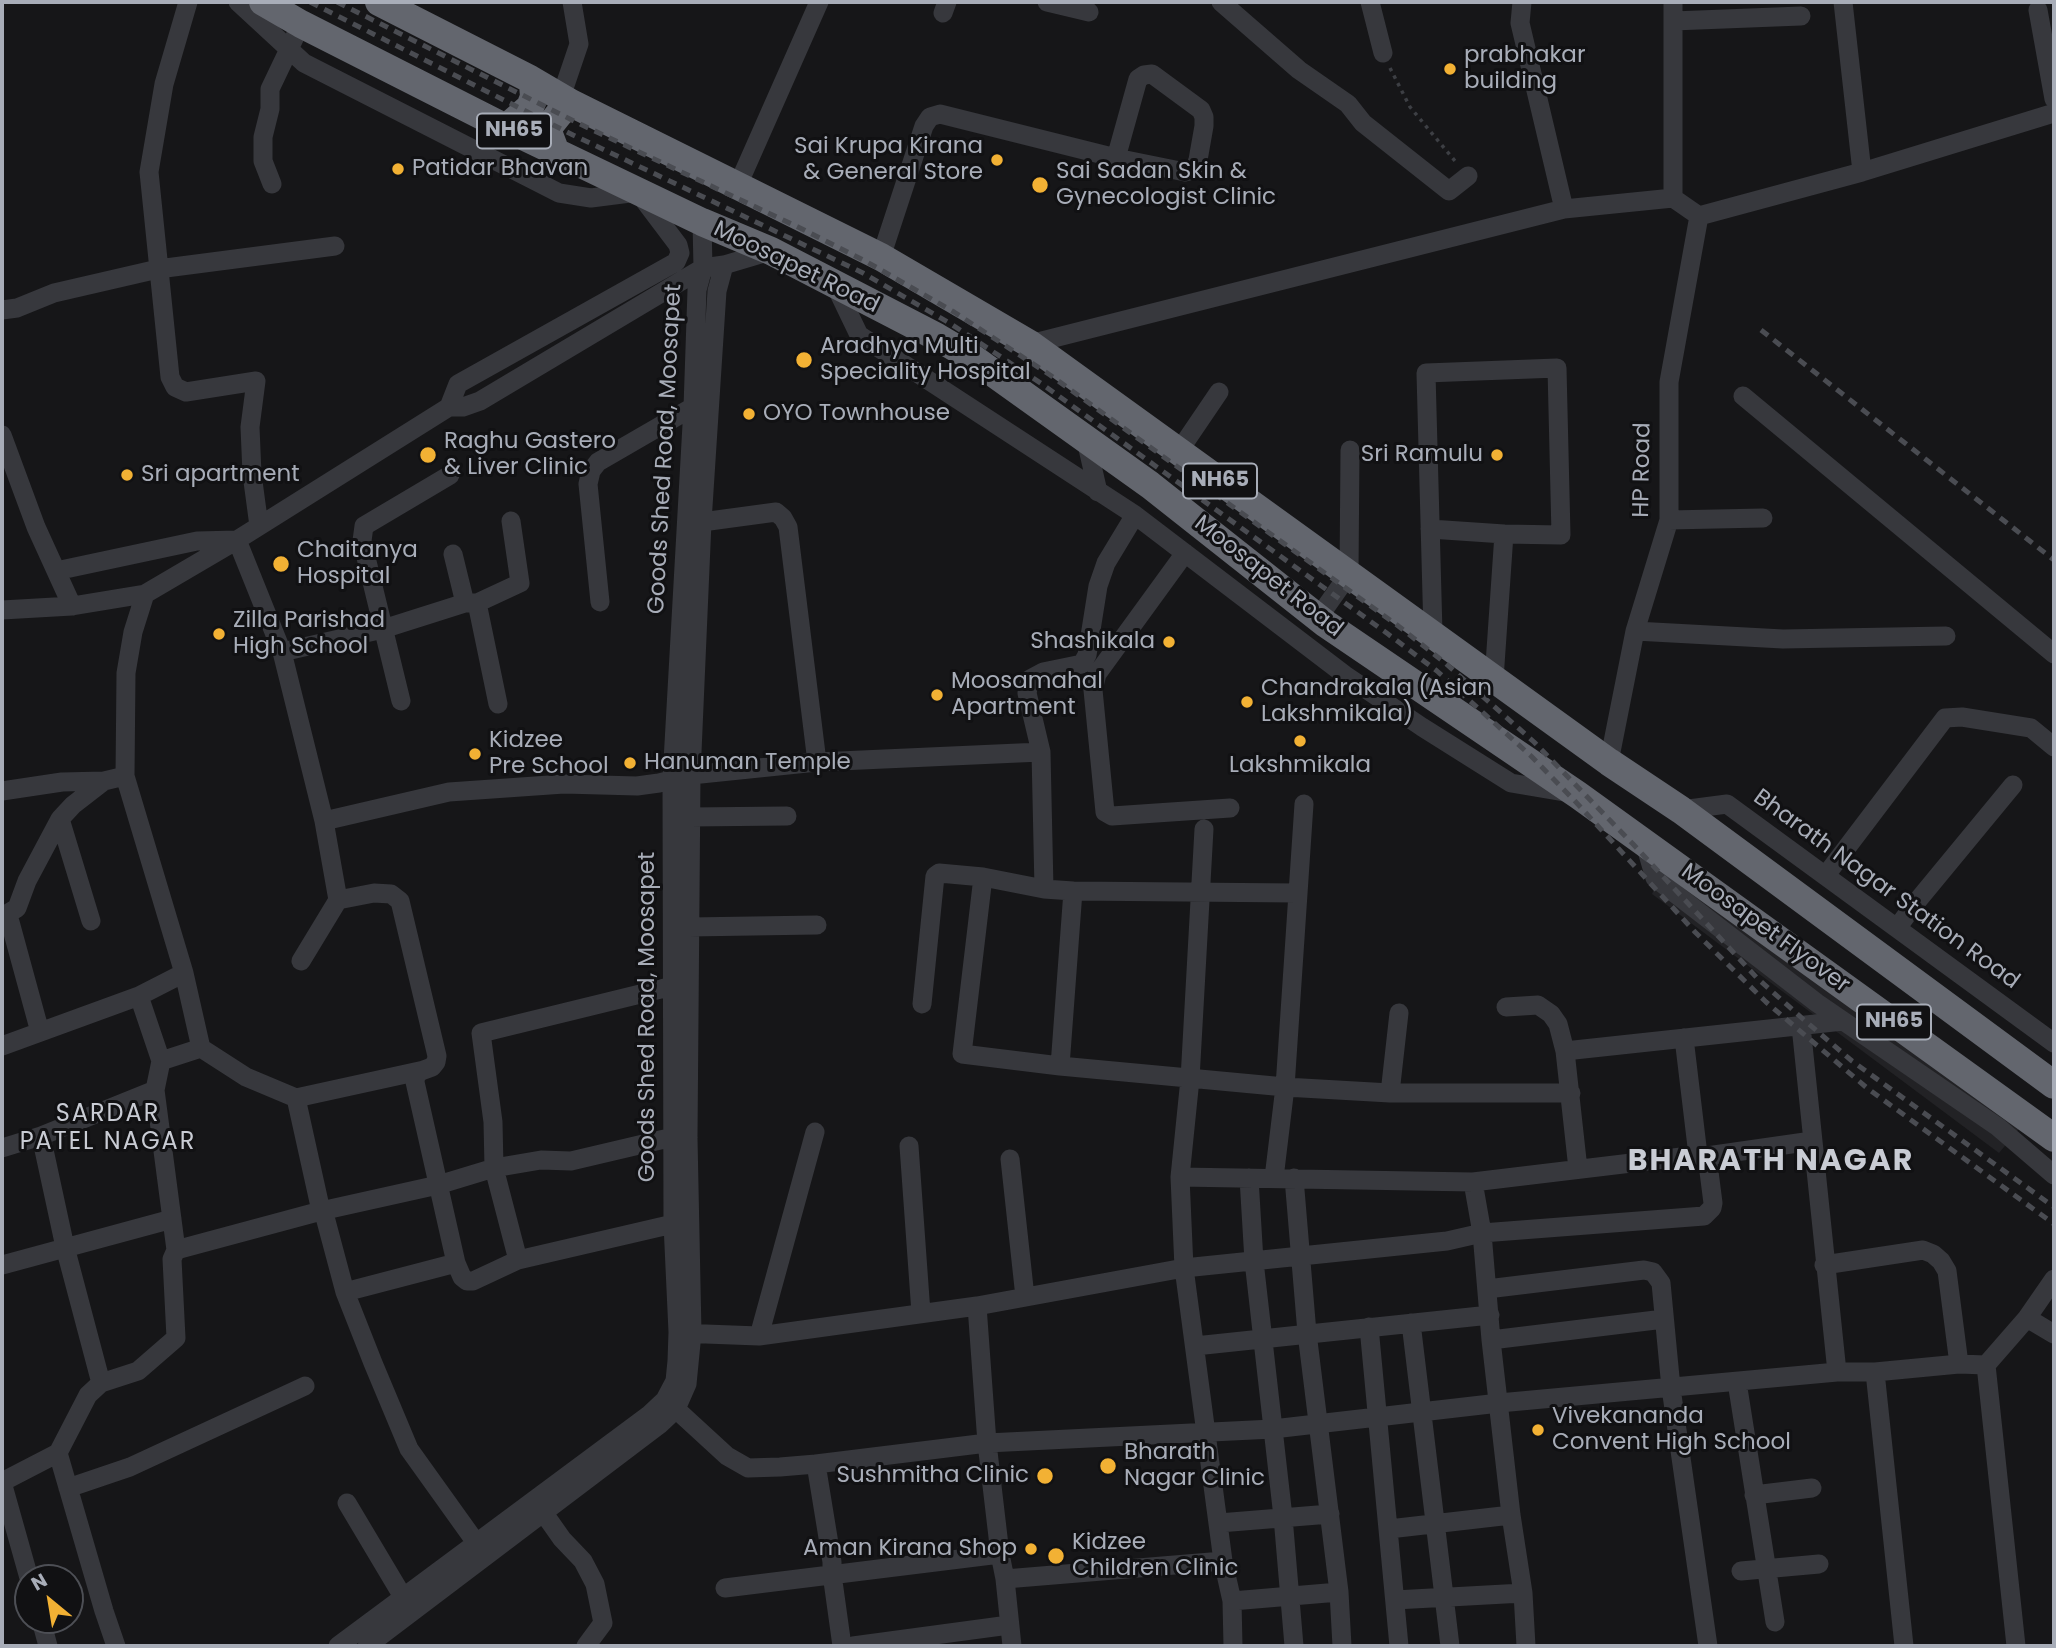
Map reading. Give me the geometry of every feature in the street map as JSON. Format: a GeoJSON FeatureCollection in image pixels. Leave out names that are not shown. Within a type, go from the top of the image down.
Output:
{"type":"FeatureCollection","features":[{"type":"Feature","properties":{"kind":"highway","name":"NH65"},"geometry":{"type":"LineString","coordinates":[[263,2],[506,128],[702,222]]}},
{"type":"Feature","properties":{"kind":"highway","name":"NH65"},"geometry":{"type":"LineString","coordinates":[[379,2],[566,100],[738,185]]}},
{"type":"Feature","properties":{"kind":"highway"},"geometry":{"type":"LineString","coordinates":[[506,128],[530,107],[534,97],[530,79]]}},
{"type":"Feature","properties":{"kind":"highway"},"geometry":{"type":"LineString","coordinates":[[555,150],[547,129],[566,100]]}},
{"type":"Feature","properties":{"kind":"highway","name":"Moosapet Road"},"geometry":{"type":"LineString","coordinates":[[738,185],[881,257],[1030,344],[1609,762],[1681,810]]}},
{"type":"Feature","properties":{"kind":"highway","name":"Moosapet Road"},"geometry":{"type":"LineString","coordinates":[[702,222],[771,251],[971,357],[1150,485],[1318,618],[1578,795],[1645,844]]}},
{"type":"Feature","properties":{"kind":"highway","name":"Moosapet Flyover"},"geometry":{"type":"LineString","coordinates":[[1681,810],[2054,1085]]}},
{"type":"Feature","properties":{"kind":"highway","name":"Moosapet Flyover"},"geometry":{"type":"LineString","coordinates":[[1645,844],[2054,1138]]}},
{"type":"Feature","properties":{"kind":"street"},"geometry":{"type":"LineString","coordinates":[[188,2],[164,84],[149,172],[170,377],[175,387],[186,392],[256,381],[250,427],[252,474],[259,526]]}},
{"type":"Feature","properties":{"kind":"street"},"geometry":{"type":"LineString","coordinates":[[238,2],[304,63],[558,193],[591,198],[638,192],[678,245],[680,254],[676,262],[458,384],[449,407]]}},
{"type":"Feature","properties":{"kind":"street"},"geometry":{"type":"LineString","coordinates":[[566,100],[579,44],[572,2]]}},
{"type":"Feature","properties":{"kind":"street"},"geometry":{"type":"LineString","coordinates":[[738,185],[819,2]]}},
{"type":"Feature","properties":{"kind":"street"},"geometry":{"type":"LineString","coordinates":[[1047,2],[1089,12]]}},
{"type":"Feature","properties":{"kind":"street"},"geometry":{"type":"LineString","coordinates":[[1221,2],[1298,69],[1348,104],[1363,123],[1449,191],[1468,176]]}},
{"type":"Feature","properties":{"kind":"street"},"geometry":{"type":"LineString","coordinates":[[1370,2],[1383,53]]}},
{"type":"Feature","properties":{"kind":"street"},"geometry":{"type":"LineString","coordinates":[[1522,2],[1520,23],[1564,209]]}},
{"type":"Feature","properties":{"kind":"street"},"geometry":{"type":"LineString","coordinates":[[1843,2],[1862,172]]}},
{"type":"Feature","properties":{"kind":"street"},"geometry":{"type":"LineString","coordinates":[[2038,10],[2054,99]]}},
{"type":"Feature","properties":{"kind":"street"},"geometry":{"type":"LineString","coordinates":[[1673,198],[1674,11],[1801,16]]}},
{"type":"Feature","properties":{"kind":"street"},"geometry":{"type":"LineString","coordinates":[[272,184],[263,161],[263,137],[270,108],[270,89],[301,24]]}},
{"type":"Feature","properties":{"kind":"street"},"geometry":{"type":"LineString","coordinates":[[881,257],[924,126],[930,117],[940,114],[1115,158],[1185,172],[1194,170],[1198,160],[1204,117],[1200,110],[1152,74],[1144,75],[1138,79],[1115,158]]}},
{"type":"Feature","properties":{"kind":"street"},"geometry":{"type":"LineString","coordinates":[[1030,344],[1564,209],[1673,198],[1699,216],[1862,172],[2054,113]]}},
{"type":"Feature","properties":{"kind":"street","name":"HP Road"},"geometry":{"type":"LineString","coordinates":[[1609,762],[1635,631],[1669,520],[1669,382],[1699,216]]}},
{"type":"Feature","properties":{"kind":"street","name":"Goods Shed Road, Moosapet"},"geometry":{"type":"LineString","coordinates":[[685,1333],[673,1224],[673,986],[697,290],[703,268],[702,222]]}},
{"type":"Feature","properties":{"kind":"street"},"geometry":{"type":"LineString","coordinates":[[2,310],[18,308],[54,293],[158,269],[335,246]]}},
{"type":"Feature","properties":{"kind":"street"},"geometry":{"type":"LineString","coordinates":[[2,610],[72,606],[145,594],[237,540],[449,407],[463,407],[480,401],[703,268],[724,265],[771,251]]}},
{"type":"Feature","properties":{"kind":"street","name":"Goods Shed Road, Moosapet"},"geometry":{"type":"LineString","coordinates":[[338,1646],[403,1597],[543,1513],[659,1425],[671,1404],[677,1361],[685,1333],[688,1198],[690,817],[681,777],[702,522],[717,291],[724,265]]}},
{"type":"Feature","properties":{"kind":"street"},"geometry":{"type":"LineString","coordinates":[[835,285],[859,335],[1135,515],[1345,675],[1511,783],[1578,795]]}},
{"type":"Feature","properties":{"kind":"street"},"geometry":{"type":"LineString","coordinates":[[697,290],[708,286],[717,291]]}},
{"type":"Feature","properties":{"kind":"street"},"geometry":{"type":"LineString","coordinates":[[1430,530],[1560,535],[1557,368],[1426,373],[1430,530],[1433,633]]}},
{"type":"Feature","properties":{"kind":"street"},"geometry":{"type":"LineString","coordinates":[[1180,451],[1219,392]]}},
{"type":"Feature","properties":{"kind":"street"},"geometry":{"type":"LineString","coordinates":[[1743,396],[2054,654]]}},
{"type":"Feature","properties":{"kind":"street"},"geometry":{"type":"LineString","coordinates":[[600,602],[588,484],[591,471],[598,462],[693,407]]}},
{"type":"Feature","properties":{"kind":"street"},"geometry":{"type":"LineString","coordinates":[[2,435],[36,527],[72,606]]}},
{"type":"Feature","properties":{"kind":"street"},"geometry":{"type":"LineString","coordinates":[[1086,440],[1098,492]]}},
{"type":"Feature","properties":{"kind":"street"},"geometry":{"type":"LineString","coordinates":[[1318,618],[1349,573],[1350,450]]}},
{"type":"Feature","properties":{"kind":"street"},"geometry":{"type":"LineString","coordinates":[[401,701],[362,541],[365,526],[450,475]]}},
{"type":"Feature","properties":{"kind":"street"},"geometry":{"type":"LineString","coordinates":[[702,522],[776,512],[788,527],[817,762]]}},
{"type":"Feature","properties":{"kind":"street"},"geometry":{"type":"LineString","coordinates":[[1044,889],[1041,752],[1027,693],[1030,679],[1042,672],[1082,664],[1087,655],[1098,586],[1106,563],[1135,515]]}},
{"type":"Feature","properties":{"kind":"street"},"geometry":{"type":"LineString","coordinates":[[1669,520],[1763,518]]}},
{"type":"Feature","properties":{"kind":"street"},"geometry":{"type":"LineString","coordinates":[[282,652],[383,629],[471,603],[520,583],[511,521]]}},
{"type":"Feature","properties":{"kind":"street"},"geometry":{"type":"LineString","coordinates":[[1494,679],[1504,534]]}},
{"type":"Feature","properties":{"kind":"street"},"geometry":{"type":"LineString","coordinates":[[56,570],[197,541],[237,540]]}},
{"type":"Feature","properties":{"kind":"street"},"geometry":{"type":"LineString","coordinates":[[237,540],[282,652],[324,821],[338,900],[300,961]]}},
{"type":"Feature","properties":{"kind":"street"},"geometry":{"type":"LineString","coordinates":[[1185,553],[1097,674],[1093,690],[1105,812],[1112,816],[1230,808]]}},
{"type":"Feature","properties":{"kind":"street"},"geometry":{"type":"LineString","coordinates":[[453,554],[471,603],[498,704]]}},
{"type":"Feature","properties":{"kind":"street"},"geometry":{"type":"LineString","coordinates":[[145,594],[133,632],[126,673],[125,776],[184,973],[201,1048],[246,1077],[296,1098],[424,1070],[436,1062],[437,1056],[400,901],[390,894],[374,893],[338,900]]}},
{"type":"Feature","properties":{"kind":"street"},"geometry":{"type":"LineString","coordinates":[[1635,631],[1783,639],[1946,636]]}},
{"type":"Feature","properties":{"kind":"street"},"geometry":{"type":"LineString","coordinates":[[1826,875],[1945,718],[1962,717],[2031,728],[2054,747]]}},
{"type":"Feature","properties":{"kind":"street"},"geometry":{"type":"LineString","coordinates":[[324,821],[449,792],[564,785],[637,786],[681,777],[817,762],[1041,752]]}},
{"type":"Feature","properties":{"kind":"street"},"geometry":{"type":"LineString","coordinates":[[2,791],[62,782],[104,781],[125,776]]}},
{"type":"Feature","properties":{"kind":"street"},"geometry":{"type":"LineString","coordinates":[[2,919],[17,908],[27,881],[60,819],[104,781]]}},
{"type":"Feature","properties":{"kind":"street"},"geometry":{"type":"LineString","coordinates":[[1898,928],[2013,785]]}},
{"type":"Feature","properties":{"kind":"street"},"geometry":{"type":"LineString","coordinates":[[1274,1178],[1285,1087],[1304,804]]}},
{"type":"Feature","properties":{"kind":"street","name":"Bharath Nagar Station Road"},"geometry":{"type":"LineString","coordinates":[[1681,810],[1727,804],[2054,1043]]}},
{"type":"Feature","properties":{"kind":"street"},"geometry":{"type":"LineString","coordinates":[[690,817],[788,816]]}},
{"type":"Feature","properties":{"kind":"street"},"geometry":{"type":"LineString","coordinates":[[60,819],[91,921]]}},
{"type":"Feature","properties":{"kind":"street"},"geometry":{"type":"LineString","coordinates":[[1204,829],[1190,1079],[1180,1177],[1184,1268],[1223,1561],[1232,1601],[1233,1646]]}},
{"type":"Feature","properties":{"kind":"street"},"geometry":{"type":"LineString","coordinates":[[1645,844],[1655,878],[1843,1021],[1998,1128],[2054,1175]]}},
{"type":"Feature","properties":{"kind":"street"},"geometry":{"type":"LineString","coordinates":[[922,1004],[935,876],[944,873],[1073,891],[1297,893]]}},
{"type":"Feature","properties":{"kind":"street"},"geometry":{"type":"LineString","coordinates":[[983,877],[962,1054],[1285,1087],[1390,1093],[1571,1093]]}},
{"type":"Feature","properties":{"kind":"street"},"geometry":{"type":"LineString","coordinates":[[1060,1066],[1073,891]]}},
{"type":"Feature","properties":{"kind":"street"},"geometry":{"type":"LineString","coordinates":[[2,919],[10,922],[40,1032]]}},
{"type":"Feature","properties":{"kind":"street"},"geometry":{"type":"LineString","coordinates":[[690,927],[817,925]]}},
{"type":"Feature","properties":{"kind":"street"},"geometry":{"type":"LineString","coordinates":[[2,1046],[139,996],[184,973]]}},
{"type":"Feature","properties":{"kind":"street"},"geometry":{"type":"LineString","coordinates":[[518,1260],[494,1168],[493,1122],[481,1033],[673,986]]}},
{"type":"Feature","properties":{"kind":"street"},"geometry":{"type":"LineString","coordinates":[[25,1564],[2,1482],[58,1453],[88,1395],[101,1383],[138,1371],[176,1338],[172,1259],[176,1250],[155,1090],[161,1061],[139,996]]}},
{"type":"Feature","properties":{"kind":"street"},"geometry":{"type":"LineString","coordinates":[[1506,1007],[1538,1006],[1551,1014],[1558,1024],[1571,1093],[1578,1169]]}},
{"type":"Feature","properties":{"kind":"street"},"geometry":{"type":"LineString","coordinates":[[1390,1093],[1399,1013]]}},
{"type":"Feature","properties":{"kind":"street"},"geometry":{"type":"LineString","coordinates":[[1565,1051],[1843,1021]]}},
{"type":"Feature","properties":{"kind":"street"},"geometry":{"type":"LineString","coordinates":[[1801,1026],[1837,1372]]}},
{"type":"Feature","properties":{"kind":"street"},"geometry":{"type":"LineString","coordinates":[[685,1333],[759,1336],[977,1306],[1184,1268],[1447,1241],[1482,1233],[1703,1216],[1712,1208],[1713,1203],[1702,1156],[1684,1038]]}},
{"type":"Feature","properties":{"kind":"street"},"geometry":{"type":"LineString","coordinates":[[161,1061],[201,1048]]}},
{"type":"Feature","properties":{"kind":"street"},"geometry":{"type":"LineString","coordinates":[[424,1070],[416,1075],[415,1082],[456,1263],[462,1277],[467,1281],[473,1281],[518,1260],[673,1224]]}},
{"type":"Feature","properties":{"kind":"street"},"geometry":{"type":"LineString","coordinates":[[2,1148],[41,1136],[155,1090]]}},
{"type":"Feature","properties":{"kind":"street"},"geometry":{"type":"LineString","coordinates":[[296,1098],[321,1211],[325,1217],[345,1292],[409,1449],[481,1549]]}},
{"type":"Feature","properties":{"kind":"street"},"geometry":{"type":"LineString","coordinates":[[759,1336],[815,1132]]}},
{"type":"Feature","properties":{"kind":"street"},"geometry":{"type":"LineString","coordinates":[[41,1136],[65,1247],[101,1383]]}},
{"type":"Feature","properties":{"kind":"street"},"geometry":{"type":"LineString","coordinates":[[176,1250],[321,1211],[438,1185],[494,1168],[541,1160],[571,1161],[673,1137]]}},
{"type":"Feature","properties":{"kind":"street"},"geometry":{"type":"LineString","coordinates":[[1180,1177],[1473,1182],[1812,1141]]}},
{"type":"Feature","properties":{"kind":"street"},"geometry":{"type":"LineString","coordinates":[[909,1146],[921,1313]]}},
{"type":"Feature","properties":{"kind":"street"},"geometry":{"type":"LineString","coordinates":[[1010,1159],[1025,1297]]}},
{"type":"Feature","properties":{"kind":"street"},"geometry":{"type":"LineString","coordinates":[[1249,1178],[1254,1261],[1283,1517],[1294,1646]]}},
{"type":"Feature","properties":{"kind":"street"},"geometry":{"type":"LineString","coordinates":[[1294,1178],[1307,1333],[1339,1592],[1342,1646]]}},
{"type":"Feature","properties":{"kind":"street"},"geometry":{"type":"LineString","coordinates":[[1473,1182],[1482,1233],[1511,1516],[1523,1592],[1526,1646]]}},
{"type":"Feature","properties":{"kind":"street"},"geometry":{"type":"LineString","coordinates":[[2,1265],[172,1219]]}},
{"type":"Feature","properties":{"kind":"street"},"geometry":{"type":"LineString","coordinates":[[1824,1265],[1923,1250],[1933,1254],[1947,1270],[1959,1364]]}},
{"type":"Feature","properties":{"kind":"street"},"geometry":{"type":"LineString","coordinates":[[345,1292],[456,1263]]}},
{"type":"Feature","properties":{"kind":"street"},"geometry":{"type":"LineString","coordinates":[[1487,1289],[1644,1270],[1653,1272],[1661,1283],[1671,1388],[1708,1646]]}},
{"type":"Feature","properties":{"kind":"street"},"geometry":{"type":"LineString","coordinates":[[2015,1646],[1986,1365],[2027,1318],[2054,1279]]}},
{"type":"Feature","properties":{"kind":"street"},"geometry":{"type":"LineString","coordinates":[[977,1306],[987,1443],[1012,1646]]}},
{"type":"Feature","properties":{"kind":"street"},"geometry":{"type":"LineString","coordinates":[[1195,1346],[1490,1315]]}},
{"type":"Feature","properties":{"kind":"street"},"geometry":{"type":"LineString","coordinates":[[2027,1318],[2054,1334]]}},
{"type":"Feature","properties":{"kind":"street"},"geometry":{"type":"LineString","coordinates":[[1491,1340],[1664,1319]]}},
{"type":"Feature","properties":{"kind":"street"},"geometry":{"type":"LineString","coordinates":[[1411,1323],[1450,1646]]}},
{"type":"Feature","properties":{"kind":"street"},"geometry":{"type":"LineString","coordinates":[[1369,1327],[1399,1646]]}},
{"type":"Feature","properties":{"kind":"street"},"geometry":{"type":"LineString","coordinates":[[671,1404],[727,1456],[748,1468],[816,1464],[987,1443],[1319,1425],[1499,1403],[1837,1372],[1875,1372],[1959,1364],[1986,1365]]}},
{"type":"Feature","properties":{"kind":"street"},"geometry":{"type":"LineString","coordinates":[[1875,1372],[1905,1646]]}},
{"type":"Feature","properties":{"kind":"street"},"geometry":{"type":"LineString","coordinates":[[1737,1382],[1775,1622]]}},
{"type":"Feature","properties":{"kind":"street"},"geometry":{"type":"LineString","coordinates":[[68,1488],[130,1467],[305,1386]]}},
{"type":"Feature","properties":{"kind":"street","name":"Goods Shed Road, Moosapet"},"geometry":{"type":"LineString","coordinates":[[376,1643],[481,1549],[649,1415],[671,1404]]}},
{"type":"Feature","properties":{"kind":"street"},"geometry":{"type":"LineString","coordinates":[[58,1453],[116,1646]]}},
{"type":"Feature","properties":{"kind":"street"},"geometry":{"type":"LineString","coordinates":[[816,1464],[842,1646]]}},
{"type":"Feature","properties":{"kind":"street"},"geometry":{"type":"LineString","coordinates":[[1755,1495],[1812,1488]]}},
{"type":"Feature","properties":{"kind":"street"},"geometry":{"type":"LineString","coordinates":[[347,1503],[403,1597]]}},
{"type":"Feature","properties":{"kind":"street"},"geometry":{"type":"LineString","coordinates":[[543,1513],[562,1539],[583,1560],[595,1584],[603,1623],[586,1646]]}},
{"type":"Feature","properties":{"kind":"street"},"geometry":{"type":"LineString","coordinates":[[1219,1523],[1330,1514]]}},
{"type":"Feature","properties":{"kind":"street"},"geometry":{"type":"LineString","coordinates":[[1389,1529],[1511,1516]]}},
{"type":"Feature","properties":{"kind":"street"},"geometry":{"type":"LineString","coordinates":[[725,1588],[1000,1554]]}},
{"type":"Feature","properties":{"kind":"street"},"geometry":{"type":"LineString","coordinates":[[1005,1579],[1223,1561]]}},
{"type":"Feature","properties":{"kind":"street"},"geometry":{"type":"LineString","coordinates":[[1741,1571],[1819,1564]]}},
{"type":"Feature","properties":{"kind":"street"},"geometry":{"type":"LineString","coordinates":[[1232,1601],[1339,1592]]}},
{"type":"Feature","properties":{"kind":"street"},"geometry":{"type":"LineString","coordinates":[[1395,1600],[1523,1592]]}},
{"type":"Feature","properties":{"kind":"street"},"geometry":{"type":"LineString","coordinates":[[853,1646],[1009,1625]]}},
{"type":"Feature","properties":{"kind":"path"},"geometry":{"type":"LineString","coordinates":[[1383,53],[1410,107],[1468,176]]}},
{"type":"Feature","properties":{"kind":"shaded area"},"geometry":{"type":"Polygon","coordinates":[[[1664,865],[2019,1129],[1999,1153],[1652,894],[1664,865]]]}},
{"type":"Feature","properties":{"kind":"railway"},"geometry":{"type":"LineString","coordinates":[[310,2],[573,135],[863,273],[951,324],[1042,384],[1437,671],[1531,756],[1695,932],[1766,1002],[1867,1088],[2054,1224]]}},
{"type":"Feature","properties":{"kind":"railway"},"geometry":{"type":"LineString","coordinates":[[337,2],[580,124],[867,262],[954,312],[1050,375],[1397,625],[1444,662],[1534,742],[1757,978],[1852,1061],[2054,1207]]}},
{"type":"Feature","properties":{"kind":"railway"},"geometry":{"type":"LineString","coordinates":[[1761,330],[2054,560]]}},
{"type":"Feature","properties":{"kind":"place","name":"prabhakar building"},"geometry":{"type":"Point","coordinates":[1450,69]}},
{"type":"Feature","properties":{"kind":"place","name":"Sai Krupa Kirana & General Store"},"geometry":{"type":"Point","coordinates":[997,160]}},
{"type":"Feature","properties":{"kind":"place","name":"Patidar Bhavan"},"geometry":{"type":"Point","coordinates":[398,169]}},
{"type":"Feature","properties":{"kind":"place","name":"Sai Sadan Skin & Gynecologist Clinic"},"geometry":{"type":"Point","coordinates":[1040,185]}},
{"type":"Feature","properties":{"kind":"place","name":"Aradhya Multi Speciality Hospital"},"geometry":{"type":"Point","coordinates":[804,360]}},
{"type":"Feature","properties":{"kind":"place","name":"OYO Townhouse"},"geometry":{"type":"Point","coordinates":[749,414]}},
{"type":"Feature","properties":{"kind":"place","name":"Raghu Gastero & Liver Clinic"},"geometry":{"type":"Point","coordinates":[428,455]}},
{"type":"Feature","properties":{"kind":"place","name":"Sri Ramulu"},"geometry":{"type":"Point","coordinates":[1497,455]}},
{"type":"Feature","properties":{"kind":"place","name":"Sri apartment"},"geometry":{"type":"Point","coordinates":[127,475]}},
{"type":"Feature","properties":{"kind":"place","name":"Chaitanya Hospital"},"geometry":{"type":"Point","coordinates":[281,564]}},
{"type":"Feature","properties":{"kind":"place","name":"Zilla Parishad High School"},"geometry":{"type":"Point","coordinates":[219,634]}},
{"type":"Feature","properties":{"kind":"place","name":"Shashikala"},"geometry":{"type":"Point","coordinates":[1169,642]}},
{"type":"Feature","properties":{"kind":"place","name":"Moosamahal Apartment"},"geometry":{"type":"Point","coordinates":[937,695]}},
{"type":"Feature","properties":{"kind":"place","name":"Chandrakala (Asian Lakshmikala)"},"geometry":{"type":"Point","coordinates":[1247,702]}},
{"type":"Feature","properties":{"kind":"place","name":"Lakshmikala"},"geometry":{"type":"Point","coordinates":[1300,741]}},
{"type":"Feature","properties":{"kind":"place","name":"Kidzee Pre School"},"geometry":{"type":"Point","coordinates":[475,754]}},
{"type":"Feature","properties":{"kind":"place","name":"Hanuman Temple"},"geometry":{"type":"Point","coordinates":[630,763]}},
{"type":"Feature","properties":{"kind":"place","name":"Vivekananda Convent High School"},"geometry":{"type":"Point","coordinates":[1538,1430]}},
{"type":"Feature","properties":{"kind":"place","name":"Bharath Nagar Clinic"},"geometry":{"type":"Point","coordinates":[1108,1466]}},
{"type":"Feature","properties":{"kind":"place","name":"Sushmitha Clinic"},"geometry":{"type":"Point","coordinates":[1045,1476]}},
{"type":"Feature","properties":{"kind":"place","name":"Aman Kirana Shop"},"geometry":{"type":"Point","coordinates":[1031,1549]}},
{"type":"Feature","properties":{"kind":"place","name":"Kidzee Children Clinic"},"geometry":{"type":"Point","coordinates":[1056,1556]}},
{"type":"Feature","properties":{"kind":"district","name":"SARDAR PATEL NAGAR"},"geometry":{"type":"Point","coordinates":[108,1129]}},
{"type":"Feature","properties":{"kind":"district","name":"BHARATH NAGAR"},"geometry":{"type":"Point","coordinates":[1771,1162]}}]}
